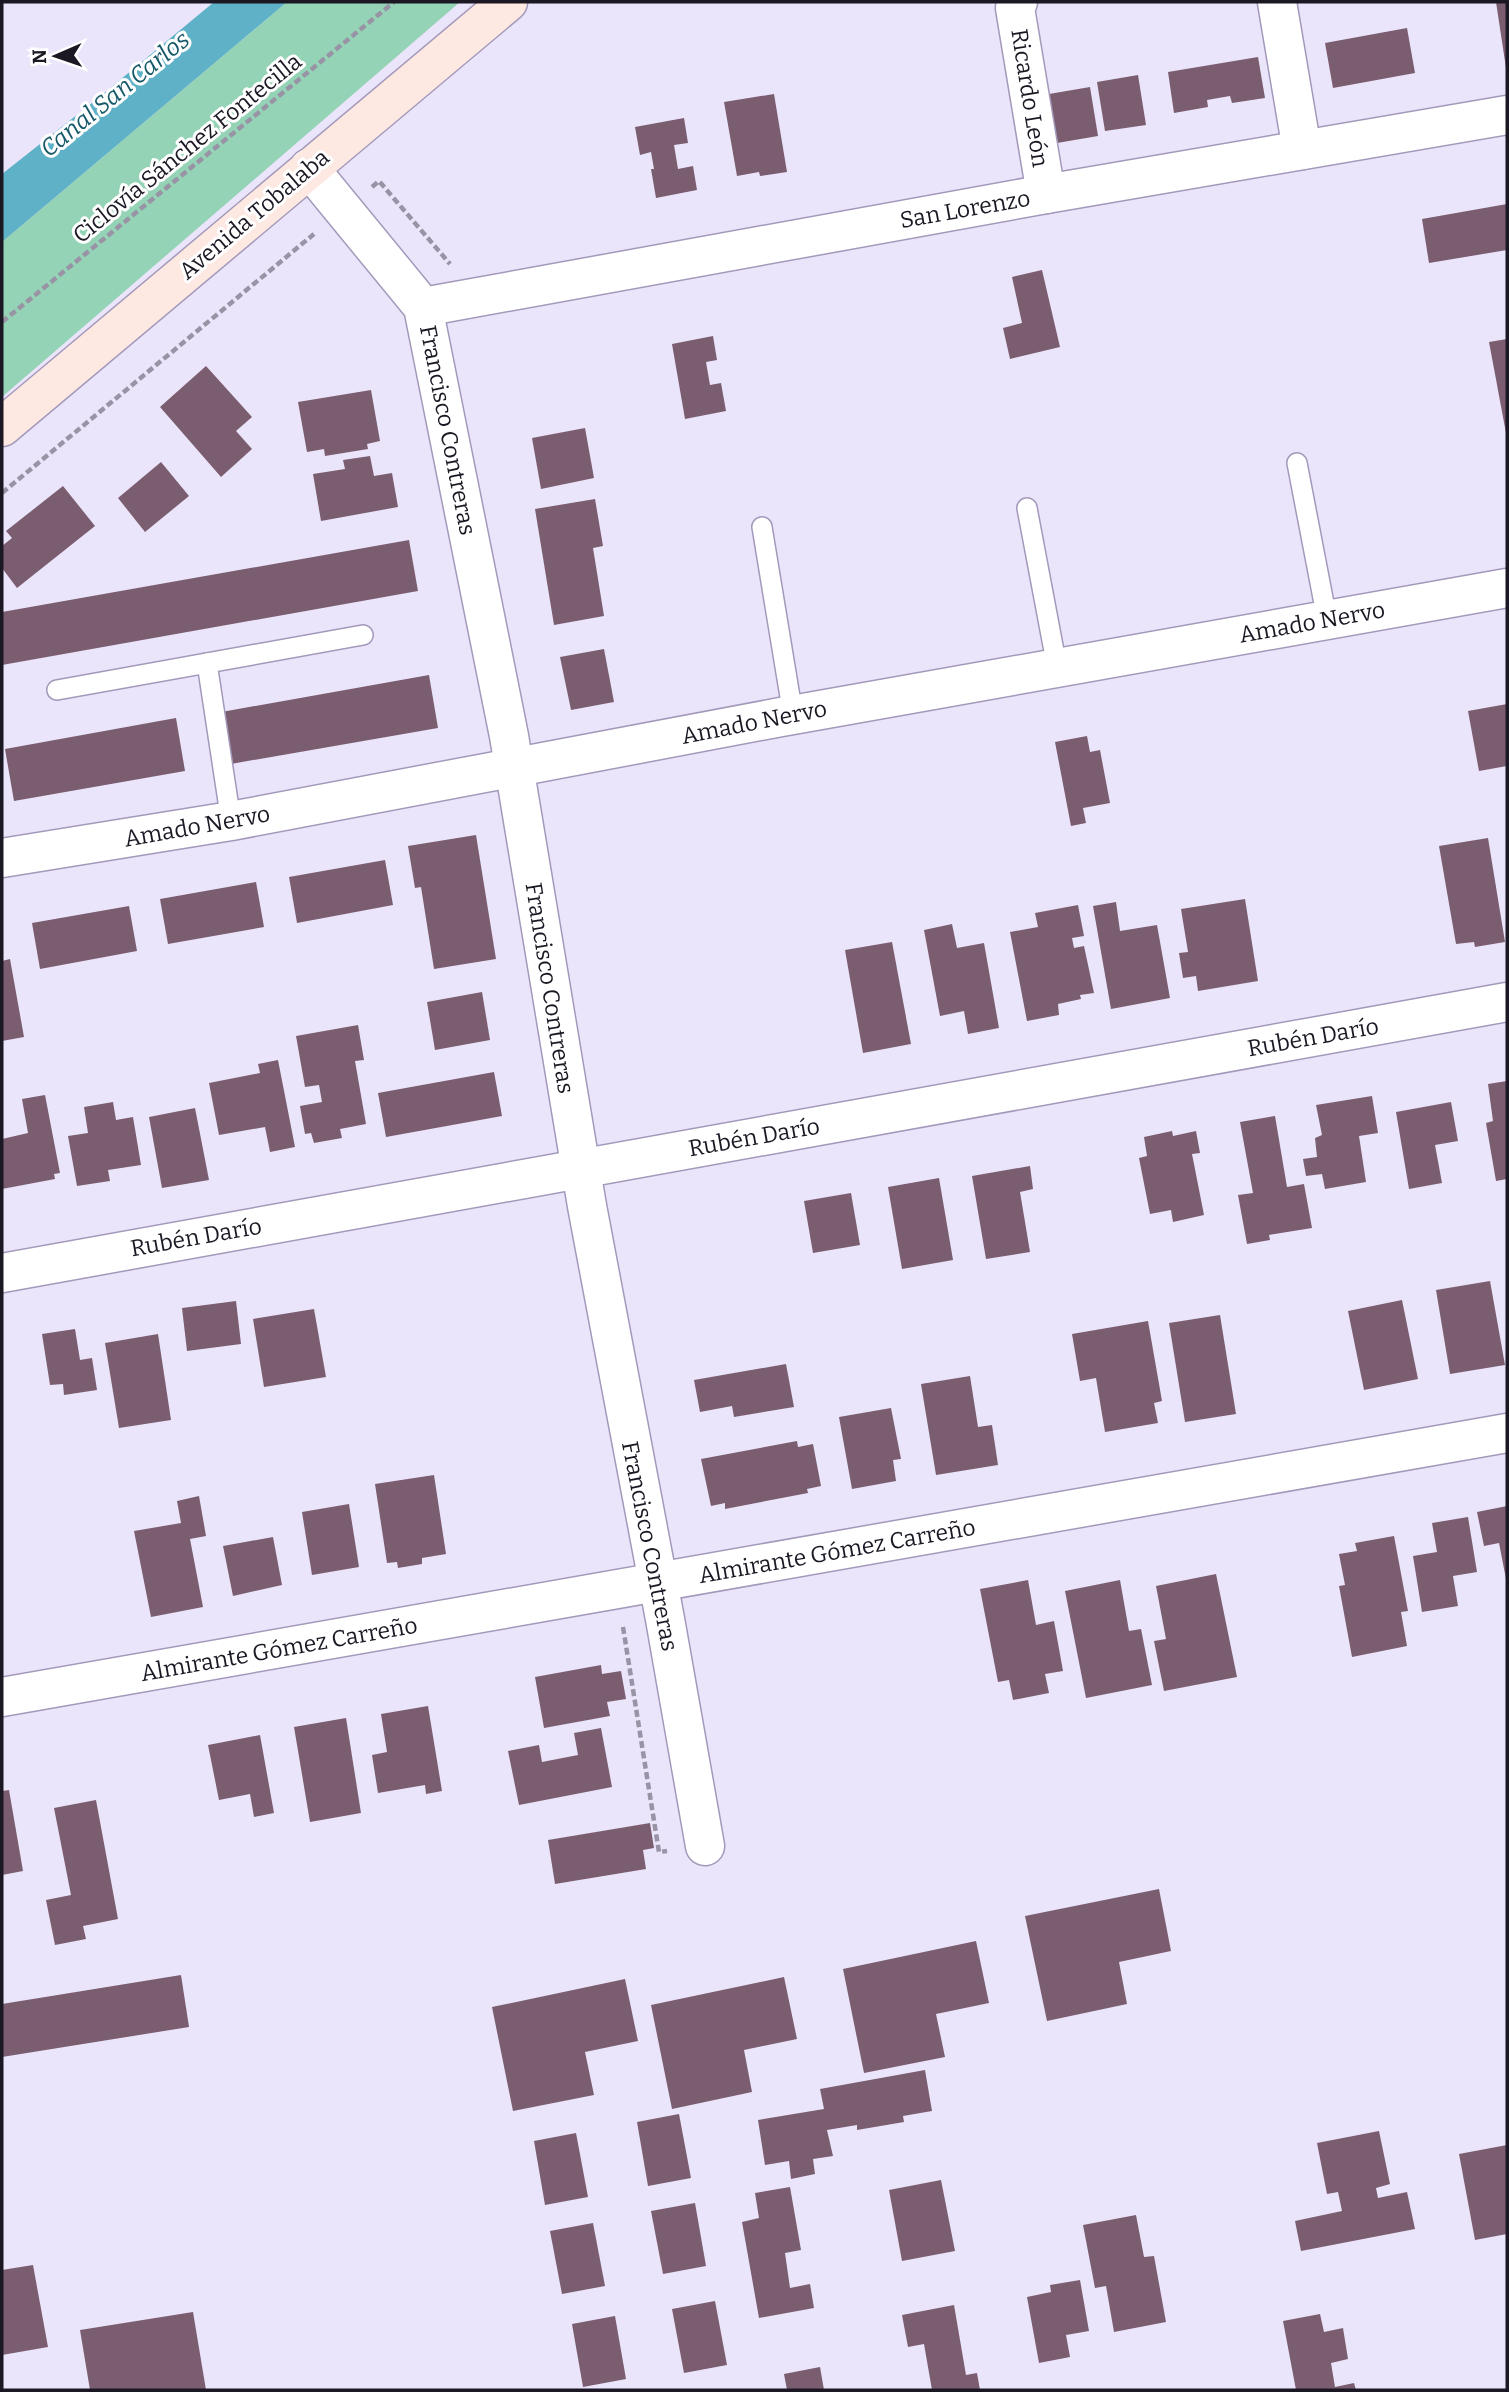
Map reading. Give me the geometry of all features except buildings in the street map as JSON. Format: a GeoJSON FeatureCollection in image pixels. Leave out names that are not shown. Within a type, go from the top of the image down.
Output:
{"type":"FeatureCollection","features":[{"type":"Feature","properties":{"kind":"main road","name":"Avenida Tobalaba"},"geometry":{"type":"LineString","coordinates":[[2,427],[508,2]]}},
{"type":"Feature","properties":{"kind":"street","name":"Ricardo León"},"geometry":{"type":"LineString","coordinates":[[1018,2],[1015,8],[1046,194]]}},
{"type":"Feature","properties":{"kind":"street"},"geometry":{"type":"LineString","coordinates":[[1277,2],[1302,150]]}},
{"type":"Feature","properties":{"kind":"street","name":"San Lorenzo"},"geometry":{"type":"LineString","coordinates":[[424,307],[1046,194],[1507,115]]}},
{"type":"Feature","properties":{"kind":"street","name":"Francisco Contreras"},"geometry":{"type":"LineString","coordinates":[[309,168],[424,307],[514,768],[580,1168],[705,1846]]}},
{"type":"Feature","properties":{"kind":"street","name":"Amado Nervo"},"geometry":{"type":"LineString","coordinates":[[2,858],[231,821],[793,715],[1507,588]]}},
{"type":"Feature","properties":{"kind":"street","name":"Rubén Darío"},"geometry":{"type":"LineString","coordinates":[[2,1273],[1507,1002]]}},
{"type":"Feature","properties":{"kind":"street","name":"Almirante Gómez Carreño"},"geometry":{"type":"LineString","coordinates":[[2,1697],[1507,1433]]}},
{"type":"Feature","properties":{"kind":"lane"},"geometry":{"type":"LineString","coordinates":[[1297,463],[1327,619]]}},
{"type":"Feature","properties":{"kind":"lane"},"geometry":{"type":"LineString","coordinates":[[1027,508],[1057,667]]}},
{"type":"Feature","properties":{"kind":"lane"},"geometry":{"type":"LineString","coordinates":[[762,527],[793,715]]}},
{"type":"Feature","properties":{"kind":"lane"},"geometry":{"type":"LineString","coordinates":[[57,690],[363,635]]}},
{"type":"Feature","properties":{"kind":"lane"},"geometry":{"type":"LineString","coordinates":[[206,663],[231,821]]}},
{"type":"Feature","properties":{"kind":"path","name":"Ciclovía Sánchez Fontecilla"},"geometry":{"type":"LineString","coordinates":[[2,322],[394,2]]}},
{"type":"Feature","properties":{"kind":"path"},"geometry":{"type":"LineString","coordinates":[[2,493],[312,236]]}},
{"type":"Feature","properties":{"kind":"green space"},"geometry":{"type":"Polygon","coordinates":[[[287,2],[460,2],[2,397],[2,242],[287,2]]]}},
{"type":"Feature","properties":{"kind":"water","name":"Canal San Carlos"},"geometry":{"type":"Polygon","coordinates":[[[214,2],[287,2],[2,242],[2,174],[214,2]]]}}]}
